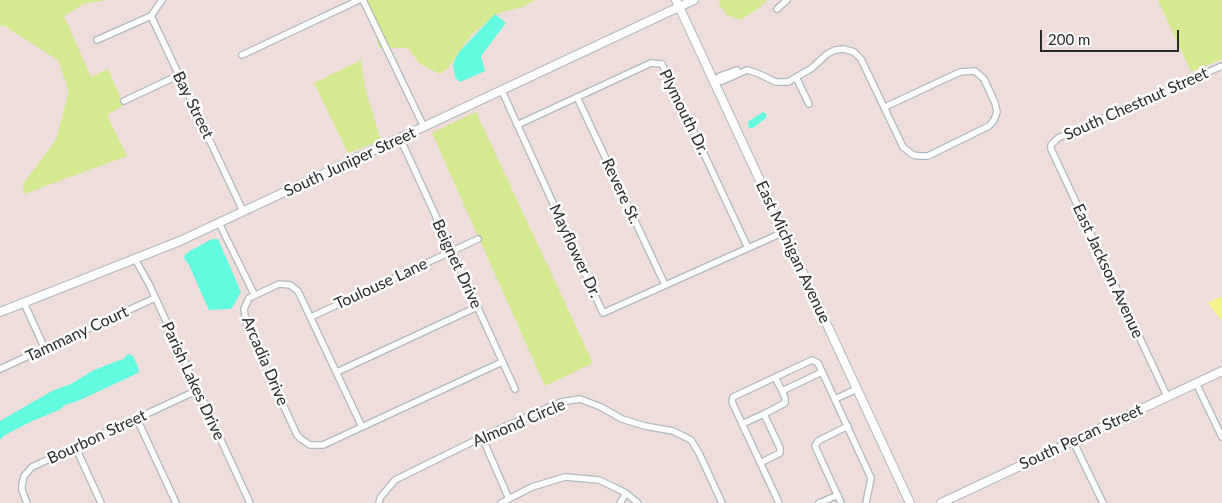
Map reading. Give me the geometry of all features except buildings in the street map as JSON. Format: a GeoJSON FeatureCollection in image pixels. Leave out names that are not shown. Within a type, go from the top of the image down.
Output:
{"type":"FeatureCollection","features":[{"type":"Feature","properties":{"kind":"street"},"geometry":{"type":"LineString","coordinates":[[97,40],[150,16],[162,0]]}},
{"type":"Feature","properties":{"kind":"street"},"geometry":{"type":"LineString","coordinates":[[242,55],[361,0],[424,127]]}},
{"type":"Feature","properties":{"kind":"street","name":"South Juniper Street"},"geometry":{"type":"LineString","coordinates":[[0,312],[135,260],[219,223],[502,91],[677,4],[694,0]]}},
{"type":"Feature","properties":{"kind":"street"},"geometry":{"type":"LineString","coordinates":[[777,9],[787,0]]}},
{"type":"Feature","properties":{"kind":"street","name":"East Michigan Avenue"},"geometry":{"type":"LineString","coordinates":[[677,4],[910,503]]}},
{"type":"Feature","properties":{"kind":"street","name":"Bay Street"},"geometry":{"type":"LineString","coordinates":[[150,16],[244,211]]}},
{"type":"Feature","properties":{"kind":"street"},"geometry":{"type":"LineString","coordinates":[[714,82],[722,81],[747,70],[776,82],[788,82],[812,68],[827,54],[835,50],[844,49],[854,52],[861,59],[903,147],[913,155],[920,156],[928,156],[989,126],[997,112],[984,79],[980,73],[975,71],[960,72],[885,107]]}},
{"type":"Feature","properties":{"kind":"street","name":"Plymouth Dr."},"geometry":{"type":"LineString","coordinates":[[517,125],[651,63],[662,64],[748,248]]}},
{"type":"Feature","properties":{"kind":"street","name":"South Chestnut Street"},"geometry":{"type":"LineString","coordinates":[[1051,144],[1058,138],[1222,66]]}},
{"type":"Feature","properties":{"kind":"street"},"geometry":{"type":"LineString","coordinates":[[124,101],[179,75]]}},
{"type":"Feature","properties":{"kind":"street"},"geometry":{"type":"LineString","coordinates":[[796,77],[809,104]]}},
{"type":"Feature","properties":{"kind":"street","name":"Mayflower Dr."},"geometry":{"type":"LineString","coordinates":[[502,91],[603,313],[784,232]]}},
{"type":"Feature","properties":{"kind":"street","name":"Revere St."},"geometry":{"type":"LineString","coordinates":[[577,97],[665,285]]}},
{"type":"Feature","properties":{"kind":"street","name":"Beignet Drive"},"geometry":{"type":"LineString","coordinates":[[400,138],[515,389]]}},
{"type":"Feature","properties":{"kind":"street","name":"East Jackson Avenue"},"geometry":{"type":"LineString","coordinates":[[1051,144],[1053,153],[1167,396]]}},
{"type":"Feature","properties":{"kind":"street"},"geometry":{"type":"LineString","coordinates":[[219,223],[254,294]]}},
{"type":"Feature","properties":{"kind":"street","name":"Toulouse Lane"},"geometry":{"type":"LineString","coordinates":[[311,317],[478,239]]}},
{"type":"Feature","properties":{"kind":"street","name":"Parish Lakes Drive"},"geometry":{"type":"LineString","coordinates":[[135,260],[250,503]]}},
{"type":"Feature","properties":{"kind":"street","name":"Arcadia Drive"},"geometry":{"type":"LineString","coordinates":[[362,427],[301,294],[290,285],[279,284],[273,285],[249,298],[244,309],[246,323],[301,439],[310,445],[323,445],[362,427],[502,362]]}},
{"type":"Feature","properties":{"kind":"street","name":"Tammany Court"},"geometry":{"type":"LineString","coordinates":[[0,370],[154,298]]}},
{"type":"Feature","properties":{"kind":"street"},"geometry":{"type":"LineString","coordinates":[[24,303],[45,349]]}},
{"type":"Feature","properties":{"kind":"street"},"geometry":{"type":"LineString","coordinates":[[337,372],[477,307]]}},
{"type":"Feature","properties":{"kind":"street"},"geometry":{"type":"LineString","coordinates":[[779,503],[732,402],[733,397],[812,360],[818,363],[871,478],[866,503]]}},
{"type":"Feature","properties":{"kind":"street","name":"South Pecan Street"},"geometry":{"type":"LineString","coordinates":[[941,503],[1222,371]]}},
{"type":"Feature","properties":{"kind":"street"},"geometry":{"type":"LineString","coordinates":[[782,391],[822,372]]}},
{"type":"Feature","properties":{"kind":"street"},"geometry":{"type":"LineString","coordinates":[[742,424],[785,403],[785,398],[775,377]]}},
{"type":"Feature","properties":{"kind":"street"},"geometry":{"type":"LineString","coordinates":[[1196,383],[1222,437]]}},
{"type":"Feature","properties":{"kind":"street"},"geometry":{"type":"LineString","coordinates":[[835,399],[857,389]]}},
{"type":"Feature","properties":{"kind":"street","name":"Bourbon Street"},"geometry":{"type":"LineString","coordinates":[[28,503],[22,490],[22,485],[26,472],[32,468],[198,390]]}},
{"type":"Feature","properties":{"kind":"street","name":"Almond Circle"},"geometry":{"type":"LineString","coordinates":[[379,503],[380,498],[395,480],[482,437],[561,402],[580,399],[592,403],[622,419],[645,426],[673,431],[690,440],[700,454],[722,503]]}},
{"type":"Feature","properties":{"kind":"street"},"geometry":{"type":"LineString","coordinates":[[760,463],[780,454],[780,448],[764,414]]}},
{"type":"Feature","properties":{"kind":"street"},"geometry":{"type":"LineString","coordinates":[[137,419],[176,503]]}},
{"type":"Feature","properties":{"kind":"street"},"geometry":{"type":"LineString","coordinates":[[841,503],[815,446],[818,441],[848,426]]}},
{"type":"Feature","properties":{"kind":"street"},"geometry":{"type":"LineString","coordinates":[[482,437],[509,499]]}},
{"type":"Feature","properties":{"kind":"street"},"geometry":{"type":"LineString","coordinates":[[1073,441],[1102,503]]}},
{"type":"Feature","properties":{"kind":"street"},"geometry":{"type":"LineString","coordinates":[[76,448],[101,503]]}},
{"type":"Feature","properties":{"kind":"street"},"geometry":{"type":"LineString","coordinates":[[501,503],[532,487],[564,478],[599,480],[626,492],[638,503]]}},
{"type":"Feature","properties":{"kind":"street"},"geometry":{"type":"LineString","coordinates":[[620,503],[626,492]]}},
{"type":"Feature","properties":{"kind":"street"},"geometry":{"type":"LineString","coordinates":[[819,503],[838,495]]}},
{"type":"Feature","properties":{"kind":"shaded area"},"geometry":{"type":"Polygon","coordinates":[[[0,0],[107,0],[84,4],[64,16],[91,77],[108,69],[124,105],[107,115],[127,156],[24,194],[23,184],[56,140],[69,91],[58,60],[3,25],[0,26],[0,0]]]}},
{"type":"Feature","properties":{"kind":"shaded area"},"geometry":{"type":"Polygon","coordinates":[[[367,0],[536,0],[522,7],[496,14],[471,35],[448,68],[440,74],[419,63],[408,48],[379,48],[367,0]]]}},
{"type":"Feature","properties":{"kind":"shaded area"},"geometry":{"type":"Polygon","coordinates":[[[719,0],[767,0],[758,9],[740,20],[727,15],[720,6],[719,0]]]}},
{"type":"Feature","properties":{"kind":"shaded area"},"geometry":{"type":"Polygon","coordinates":[[[1158,0],[1222,0],[1222,59],[1191,72],[1158,0]]]}},
{"type":"Feature","properties":{"kind":"shaded area"},"geometry":{"type":"Polygon","coordinates":[[[495,14],[506,23],[481,56],[485,71],[460,82],[455,77],[453,64],[459,52],[495,14]]]}},
{"type":"Feature","properties":{"kind":"shaded area"},"geometry":{"type":"Polygon","coordinates":[[[361,60],[365,88],[381,141],[348,153],[314,83],[361,60]]]}},
{"type":"Feature","properties":{"kind":"shaded area"},"geometry":{"type":"Polygon","coordinates":[[[476,112],[593,363],[545,386],[432,133],[476,112]]]}},
{"type":"Feature","properties":{"kind":"shaded area"},"geometry":{"type":"Polygon","coordinates":[[[763,112],[766,114],[766,118],[753,128],[749,128],[748,122],[763,112]]]}},
{"type":"Feature","properties":{"kind":"shaded area"},"geometry":{"type":"Polygon","coordinates":[[[212,239],[218,239],[241,292],[230,309],[209,310],[184,258],[190,251],[212,239]]]}},
{"type":"Feature","properties":{"kind":"shaded area"},"geometry":{"type":"Polygon","coordinates":[[[1222,296],[1222,321],[1208,303],[1222,296]]]}},
{"type":"Feature","properties":{"kind":"shaded area"},"geometry":{"type":"Polygon","coordinates":[[[128,354],[133,356],[139,369],[138,373],[32,421],[5,435],[0,440],[0,421],[52,391],[71,384],[94,370],[123,359],[128,354]]]}}]}
